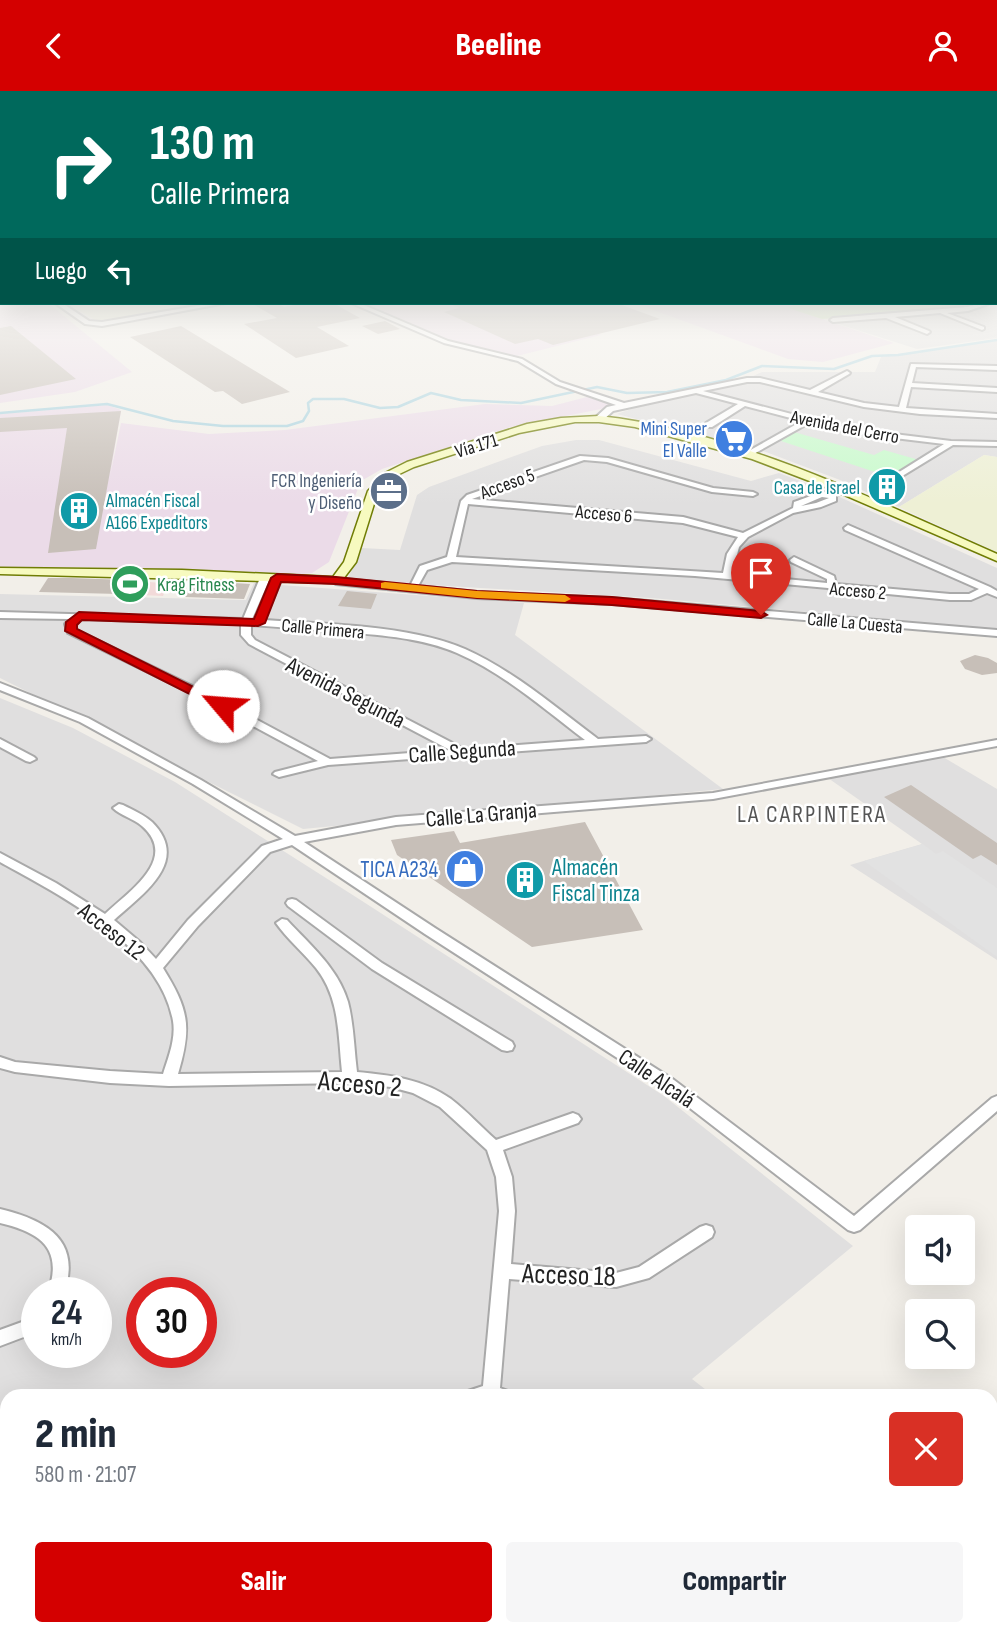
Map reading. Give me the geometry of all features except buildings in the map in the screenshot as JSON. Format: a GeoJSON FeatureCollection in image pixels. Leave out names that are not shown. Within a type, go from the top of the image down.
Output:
{"type":"FeatureCollection","features":[{"type":"Feature","properties":{"kind":"main road","name":"Vía 171"},"geometry":{"type":"LineString","coordinates":[[336,581],[350,562],[373,491],[386,477],[469,446],[544,424],[572,419],[599,419],[674,434],[750,454],[846,490],[997,558]]}},
{"type":"Feature","properties":{"kind":"main road"},"geometry":{"type":"LineString","coordinates":[[0,571],[336,581]]}},
{"type":"Feature","properties":{"kind":"street"},"geometry":{"type":"LineString","coordinates":[[522,361],[558,383],[624,405]]}},
{"type":"Feature","properties":{"kind":"street"},"geometry":{"type":"LineString","coordinates":[[902,410],[913,365],[997,368]]}},
{"type":"Feature","properties":{"kind":"street"},"geometry":{"type":"LineString","coordinates":[[812,392],[847,373]]}},
{"type":"Feature","properties":{"kind":"street"},"geometry":{"type":"LineString","coordinates":[[599,419],[610,409],[624,405],[760,380],[864,405],[997,416]]}},
{"type":"Feature","properties":{"kind":"street"},"geometry":{"type":"LineString","coordinates":[[907,386],[997,390]]}},
{"type":"Feature","properties":{"kind":"street","name":"Avenida del Cerro"},"geometry":{"type":"LineString","coordinates":[[697,391],[855,432],[951,443],[997,444]]}},
{"type":"Feature","properties":{"kind":"street"},"geometry":{"type":"LineString","coordinates":[[709,425],[744,404]]}},
{"type":"Feature","properties":{"kind":"street"},"geometry":{"type":"LineString","coordinates":[[750,454],[807,421]]}},
{"type":"Feature","properties":{"kind":"street"},"geometry":{"type":"LineString","coordinates":[[899,476],[951,443]]}},
{"type":"Feature","properties":{"kind":"street","name":"Acceso 5"},"geometry":{"type":"LineString","coordinates":[[451,559],[465,501],[480,492],[583,458],[608,460],[712,490],[754,493]]}},
{"type":"Feature","properties":{"kind":"street"},"geometry":{"type":"LineString","coordinates":[[413,588],[423,568],[451,559],[727,576],[730,554],[742,535],[797,509],[811,510],[833,499],[832,495],[846,490]]}},
{"type":"Feature","properties":{"kind":"street","name":"Acceso 6"},"geometry":{"type":"LineString","coordinates":[[465,501],[683,520],[742,535]]}},
{"type":"Feature","properties":{"kind":"street"},"geometry":{"type":"LineString","coordinates":[[848,528],[992,592]]}},
{"type":"Feature","properties":{"kind":"street"},"geometry":{"type":"LineString","coordinates":[[794,560],[831,578],[832,588]]}},
{"type":"Feature","properties":{"kind":"street","name":"Acceso 2"},"geometry":{"type":"LineString","coordinates":[[727,576],[960,598],[992,592]]}},
{"type":"Feature","properties":{"kind":"street"},"geometry":{"type":"LineString","coordinates":[[252,622],[271,578]]}},
{"type":"Feature","properties":{"kind":"street","name":"Calle La Cuesta"},"geometry":{"type":"LineString","coordinates":[[336,581],[997,633]]}},
{"type":"Feature","properties":{"kind":"street","name":"Calle Primera"},"geometry":{"type":"LineString","coordinates":[[0,615],[252,622],[401,635],[436,643],[484,662],[595,742]]}},
{"type":"Feature","properties":{"kind":"street"},"geometry":{"type":"LineString","coordinates":[[79,616],[70,624],[71,631],[203,695],[328,762]]}},
{"type":"Feature","properties":{"kind":"street","name":"Avenida Segunda"},"geometry":{"type":"LineString","coordinates":[[252,622],[246,635],[261,648],[461,751]]}},
{"type":"Feature","properties":{"kind":"street"},"geometry":{"type":"LineString","coordinates":[[0,686],[84,720],[197,782],[293,840]]}},
{"type":"Feature","properties":{"kind":"street","name":"Calle Segunda"},"geometry":{"type":"LineString","coordinates":[[279,774],[328,762],[646,739]]}},
{"type":"Feature","properties":{"kind":"street"},"geometry":{"type":"LineString","coordinates":[[0,742],[30,759]]}},
{"type":"Feature","properties":{"kind":"street","name":"Calle La Granja"},"geometry":{"type":"LineString","coordinates":[[157,967],[193,923],[266,849],[293,840],[396,821],[713,796],[997,743]]}},
{"type":"Feature","properties":{"kind":"street"},"geometry":{"type":"LineString","coordinates":[[105,921],[150,882],[161,860],[159,840],[147,824],[119,808]]}},
{"type":"Feature","properties":{"kind":"street","name":"Calle Alcalá"},"geometry":{"type":"LineString","coordinates":[[293,840],[669,1084],[854,1225],[997,1102]]}},
{"type":"Feature","properties":{"kind":"street","name":"Acceso 12"},"geometry":{"type":"LineString","coordinates":[[0,857],[105,921],[130,939],[157,967],[176,1003],[181,1023],[170,1080]]}},
{"type":"Feature","properties":{"kind":"street"},"geometry":{"type":"LineString","coordinates":[[292,903],[377,966],[507,1046]]}},
{"type":"Feature","properties":{"kind":"street"},"geometry":{"type":"LineString","coordinates":[[282,923],[327,973],[337,991],[344,1013],[349,1077]]}},
{"type":"Feature","properties":{"kind":"street"},"geometry":{"type":"LineString","coordinates":[[296,939],[318,924]]}},
{"type":"Feature","properties":{"kind":"street","name":"Acceso 2"},"geometry":{"type":"LineString","coordinates":[[0,1062],[15,1067],[170,1080],[349,1077],[391,1081],[417,1088],[445,1103],[494,1147],[504,1177],[508,1210],[504,1271],[490,1389]]}},
{"type":"Feature","properties":{"kind":"street"},"geometry":{"type":"LineString","coordinates":[[494,1147],[573,1119]]}},
{"type":"Feature","properties":{"kind":"street"},"geometry":{"type":"LineString","coordinates":[[0,1216],[25,1220],[58,1246],[64,1263],[60,1277]]}},
{"type":"Feature","properties":{"kind":"street","name":"Acceso 18"},"geometry":{"type":"LineString","coordinates":[[504,1271],[616,1280],[643,1273],[706,1232]]}},
{"type":"Feature","properties":{"kind":"street"},"geometry":{"type":"LineString","coordinates":[[0,1338],[21,1330]]}},
{"type":"Feature","properties":{"kind":"shaded area"},"geometry":{"type":"Polygon","coordinates":[[[0,361],[119,361],[132,372],[75,392],[0,403],[0,361]]]}},
{"type":"Feature","properties":{"kind":"shaded area"},"geometry":{"type":"Polygon","coordinates":[[[879,361],[997,361],[997,414],[955,413],[864,404],[862,407],[997,419],[997,457],[984,455],[899,507],[840,480],[766,452],[617,414],[640,406],[750,382],[751,377],[762,372],[875,372],[879,361]]]}},
{"type":"Feature","properties":{"kind":"shaded area"},"geometry":{"type":"Polygon","coordinates":[[[587,397],[616,406],[511,427],[382,469],[361,481],[329,562],[312,573],[294,575],[84,567],[0,567],[0,414],[107,405],[119,409],[121,411],[110,476],[121,423],[209,434],[285,430],[485,404],[552,406],[587,397]]]}},
{"type":"Feature","properties":{"kind":"shaded area"},"geometry":{"type":"Polygon","coordinates":[[[576,440],[599,440],[751,481],[779,473],[824,490],[997,568],[997,629],[651,598],[347,580],[362,548],[400,550],[417,495],[429,487],[542,446],[576,440]]]}},
{"type":"Feature","properties":{"kind":"shaded area"},"geometry":{"type":"Polygon","coordinates":[[[127,580],[161,583],[162,580],[170,580],[163,596],[119,594],[127,580]]]}},
{"type":"Feature","properties":{"kind":"shaded area"},"geometry":{"type":"Polygon","coordinates":[[[254,583],[524,603],[515,635],[723,789],[303,829],[0,678],[0,594],[246,600],[254,583]]]}},
{"type":"Feature","properties":{"kind":"shaded area"},"geometry":{"type":"Polygon","coordinates":[[[0,698],[73,728],[175,782],[359,899],[664,1096],[853,1246],[692,1379],[705,1389],[0,1389],[0,698]]]}},
{"type":"Feature","properties":{"kind":"shaded area"},"geometry":{"type":"Polygon","coordinates":[[[943,757],[997,789],[997,960],[850,865],[922,844],[828,778],[943,757]]]}},
{"type":"Feature","properties":{"kind":"shaded area"},"geometry":{"type":"Polygon","coordinates":[[[923,844],[936,854],[943,851],[997,888],[997,957],[864,861],[923,844]]]}},
{"type":"Feature","properties":{"kind":"green space"},"geometry":{"type":"Polygon","coordinates":[[[794,432],[874,455],[884,450],[919,460],[893,476],[881,474],[781,441],[794,432]]]}},
{"type":"Feature","properties":{"kind":"green space"},"geometry":{"type":"Polygon","coordinates":[[[984,455],[997,457],[997,552],[899,507],[984,455]]]}},
{"type":"Feature","properties":{"kind":"waterway"},"geometry":{"type":"LineString","coordinates":[[0,413],[107,404],[173,421],[223,426],[287,426],[303,421],[309,411],[308,403],[313,399],[344,399],[380,408],[398,407],[431,393],[461,400],[521,403],[597,387],[627,393],[667,392],[726,380],[762,366],[834,369],[857,361]]}},
{"type":"Feature","properties":{"kind":"slow traffic"},"geometry":{"type":"LineString","coordinates":[[385,585],[477,595],[565,599]]}},
{"type":"Feature","properties":{"kind":"place","name":"Mini Super El Valle"},"geometry":{"type":"Point","coordinates":[734,439]}},
{"type":"Feature","properties":{"kind":"place","name":"Casa de Israel"},"geometry":{"type":"Point","coordinates":[887,487]}},
{"type":"Feature","properties":{"kind":"place","name":"FCR Ingeniería y Diseño"},"geometry":{"type":"Point","coordinates":[389,491]}},
{"type":"Feature","properties":{"kind":"place","name":"Almacén Fiscal A166 Expeditors"},"geometry":{"type":"Point","coordinates":[79,511]}},
{"type":"Feature","properties":{"kind":"place","name":"Krag Fitness"},"geometry":{"type":"Point","coordinates":[130,584]}},
{"type":"Feature","properties":{"kind":"place","name":"TICA A234"},"geometry":{"type":"Point","coordinates":[465,869]}},
{"type":"Feature","properties":{"kind":"place","name":"Almacén Fiscal Tinza"},"geometry":{"type":"Point","coordinates":[525,880]}},
{"type":"Feature","properties":{"kind":"district","name":"LA CARPINTERA"},"geometry":{"type":"Point","coordinates":[812,814]}},
{"type":"Feature","properties":{"kind":"route"},"geometry":{"type":"LineString","coordinates":[[223,706],[71,631],[70,624],[79,616],[258,623],[277,578],[477,595],[612,601],[761,615]]}}]}
